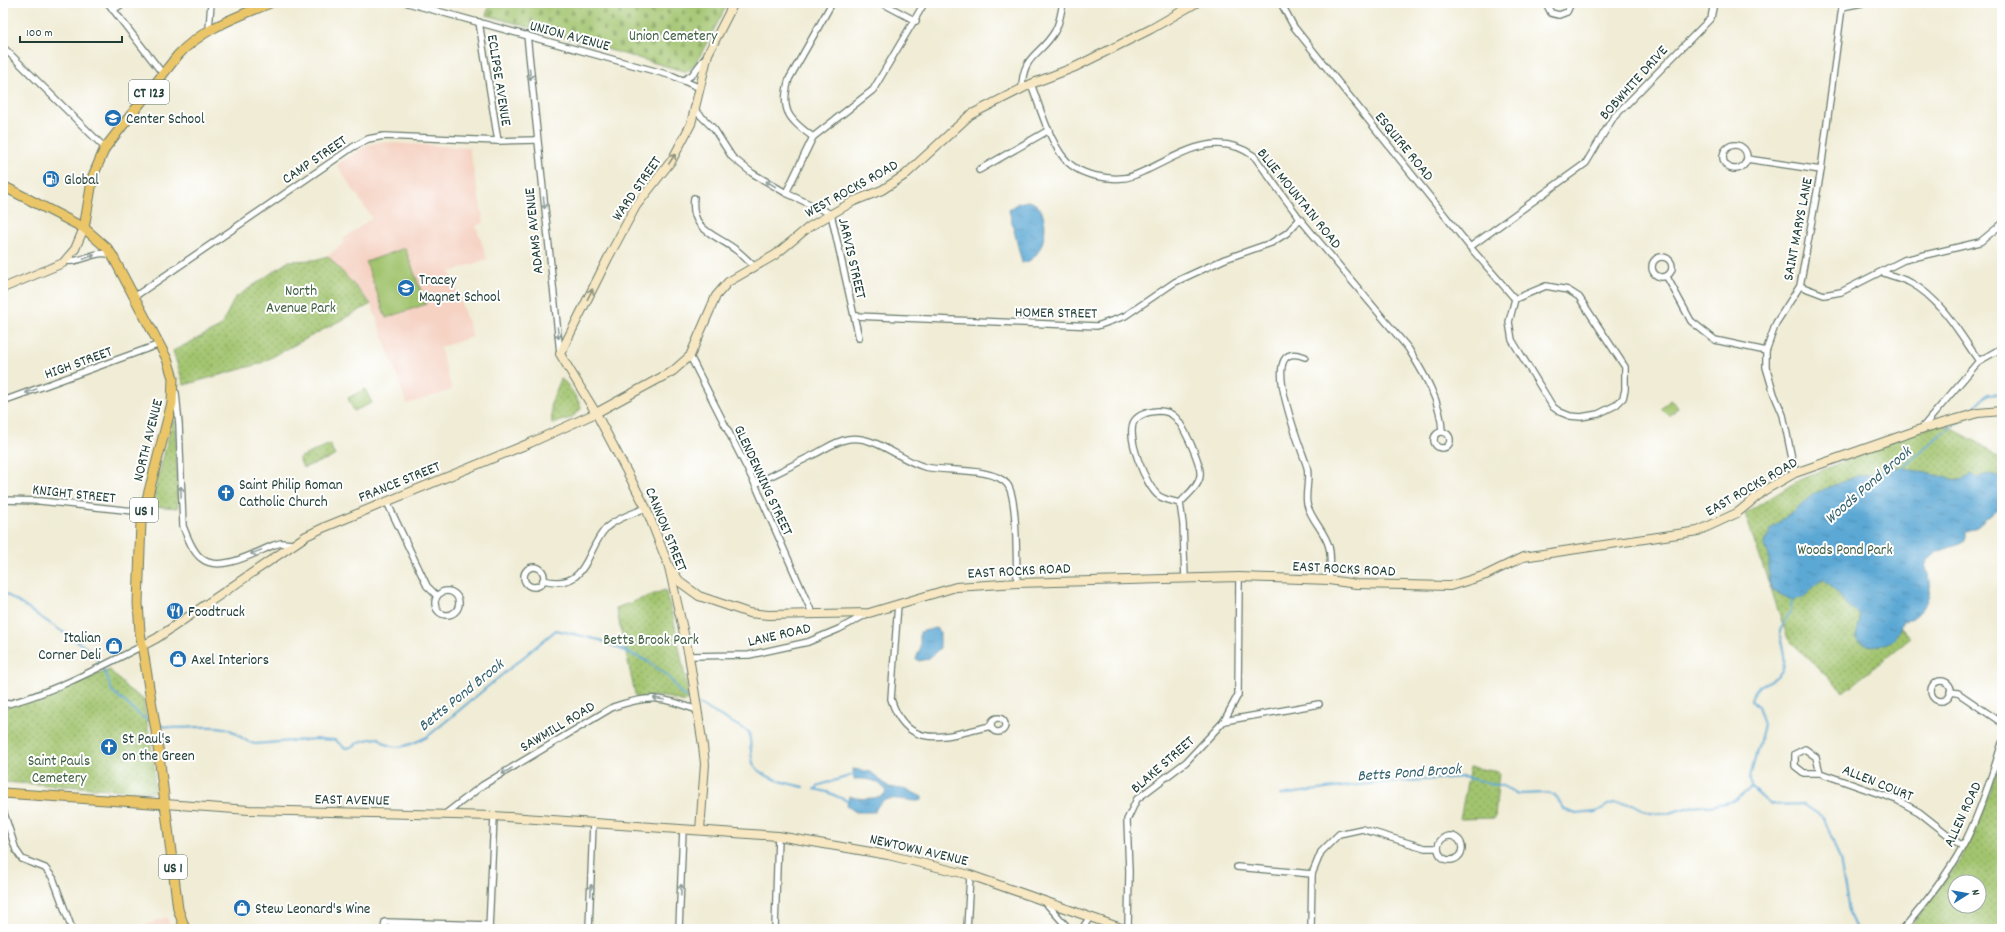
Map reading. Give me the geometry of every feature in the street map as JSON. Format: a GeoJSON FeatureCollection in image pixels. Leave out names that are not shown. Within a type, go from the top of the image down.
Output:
{"type":"FeatureCollection","features":[{"type":"Feature","properties":{"kind":"main road","name":"CT 123"},"geometry":{"type":"LineString","coordinates":[[84,228],[93,176],[105,148],[163,74],[189,43],[209,29],[270,3]]}},
{"type":"Feature","properties":{"kind":"main road","name":"WARD STREET"},"geometry":{"type":"LineString","coordinates":[[560,354],[611,251],[636,206],[672,160],[691,124],[708,54],[734,3]]}},
{"type":"Feature","properties":{"kind":"main road","name":"WEST ROCKS ROAD"},"geometry":{"type":"LineString","coordinates":[[596,413],[673,371],[690,356],[716,296],[728,282],[775,255],[809,227],[854,201],[882,190],[905,175],[970,115],[1031,84],[1075,67],[1151,29],[1196,3]]}},
{"type":"Feature","properties":{"kind":"main road","name":"US 1"},"geometry":{"type":"LineString","coordinates":[[3,186],[84,228]]}},
{"type":"Feature","properties":{"kind":"main road","name":"NORTH AVENUE"},"geometry":{"type":"LineString","coordinates":[[84,228],[101,242],[112,255],[160,344],[169,364],[173,378],[173,395],[170,410],[143,512],[139,536],[138,578],[140,632],[156,731],[165,804]]}},
{"type":"Feature","properties":{"kind":"main road"},"geometry":{"type":"LineString","coordinates":[[3,288],[52,269],[66,261],[75,249],[84,228]]}},
{"type":"Feature","properties":{"kind":"main road","name":"ADAMS AVENUE"},"geometry":{"type":"LineString","coordinates":[[560,354],[596,413]]}},
{"type":"Feature","properties":{"kind":"main road","name":"EAST ROCKS ROAD"},"geometry":{"type":"LineString","coordinates":[[669,567],[681,583],[699,596],[749,613],[768,615],[869,613],[956,587],[1017,583],[1239,577],[1329,580],[1356,584],[1450,586],[1486,575],[1523,557],[1698,531],[1737,513],[1765,490],[1795,473],[1920,430],[1978,413],[2002,411]]}},
{"type":"Feature","properties":{"kind":"main road","name":"FRANCE STREET"},"geometry":{"type":"LineString","coordinates":[[142,646],[157,638],[293,544],[325,527],[509,452],[596,413]]}},
{"type":"Feature","properties":{"kind":"main road","name":"CANNON STREET"},"geometry":{"type":"LineString","coordinates":[[596,413],[646,508],[669,567],[689,656],[705,764],[700,830]]}},
{"type":"Feature","properties":{"kind":"main road","name":"EAST AVENUE"},"geometry":{"type":"LineString","coordinates":[[3,793],[249,810],[494,816],[700,830]]}},
{"type":"Feature","properties":{"kind":"main road","name":"US 1"},"geometry":{"type":"LineString","coordinates":[[165,804],[178,909],[184,929]]}},
{"type":"Feature","properties":{"kind":"main road","name":"NEWTOWN AVENUE"},"geometry":{"type":"LineString","coordinates":[[700,830],[778,836],[888,855],[970,875],[1124,929]]}},
{"type":"Feature","properties":{"kind":"street"},"geometry":{"type":"LineString","coordinates":[[108,3],[163,74]]}},
{"type":"Feature","properties":{"kind":"street"},"geometry":{"type":"LineString","coordinates":[[113,10],[124,3]]}},
{"type":"Feature","properties":{"kind":"street"},"geometry":{"type":"LineString","coordinates":[[209,29],[211,3]]}},
{"type":"Feature","properties":{"kind":"street","name":"UNION AVENUE"},"geometry":{"type":"LineString","coordinates":[[408,3],[684,80],[700,88]]}},
{"type":"Feature","properties":{"kind":"street"},"geometry":{"type":"LineString","coordinates":[[813,137],[793,122],[788,114],[785,104],[786,91],[789,79],[832,3]]}},
{"type":"Feature","properties":{"kind":"street"},"geometry":{"type":"LineString","coordinates":[[882,3],[916,21]]}},
{"type":"Feature","properties":{"kind":"street"},"geometry":{"type":"LineString","coordinates":[[1022,89],[1022,75],[1027,61],[1056,30],[1063,3]]}},
{"type":"Feature","properties":{"kind":"street","name":"ESQUIRE ROAD"},"geometry":{"type":"LineString","coordinates":[[1281,3],[1294,27],[1470,247],[1516,299]]}},
{"type":"Feature","properties":{"kind":"street"},"geometry":{"type":"LineString","coordinates":[[1546,3],[1551,12],[1559,15],[1567,12],[1570,3]]}},
{"type":"Feature","properties":{"kind":"street","name":"BOBWHITE DRIVE"},"geometry":{"type":"LineString","coordinates":[[1470,247],[1586,163],[1613,118],[1711,18],[1714,3]]}},
{"type":"Feature","properties":{"kind":"street"},"geometry":{"type":"LineString","coordinates":[[1842,5],[1862,3]]}},
{"type":"Feature","properties":{"kind":"street","name":"SAINT MARYS LANE"},"geometry":{"type":"LineString","coordinates":[[1795,473],[1783,415],[1769,381],[1766,367],[1766,352],[1776,324],[1800,286],[1821,170],[1842,5]]}},
{"type":"Feature","properties":{"kind":"street"},"geometry":{"type":"LineString","coordinates":[[786,193],[813,137],[873,90],[916,21],[922,7]]}},
{"type":"Feature","properties":{"kind":"street","name":"ECLIPSE AVENUE"},"geometry":{"type":"LineString","coordinates":[[479,22],[498,141]]}},
{"type":"Feature","properties":{"kind":"street","name":"ADAMS AVENUE"},"geometry":{"type":"LineString","coordinates":[[527,35],[560,354]]}},
{"type":"Feature","properties":{"kind":"street"},"geometry":{"type":"LineString","coordinates":[[3,46],[105,148]]}},
{"type":"Feature","properties":{"kind":"street","name":"WARD STREET"},"geometry":{"type":"LineString","coordinates":[[684,80],[692,75],[708,54]]}},
{"type":"Feature","properties":{"kind":"street","name":"BLUE MOUNTAIN ROAD"},"geometry":{"type":"LineString","coordinates":[[1031,84],[1049,130],[1062,155],[1073,166],[1088,174],[1107,178],[1124,178],[1139,173],[1194,147],[1211,144],[1228,144],[1244,149],[1254,156],[1300,219],[1408,348],[1423,372],[1437,402],[1442,420],[1442,431]]}},
{"type":"Feature","properties":{"kind":"street","name":"JARVIS STREET"},"geometry":{"type":"LineString","coordinates":[[695,110],[714,129],[732,157],[752,173],[786,193],[831,214],[859,338]]}},
{"type":"Feature","properties":{"kind":"street"},"geometry":{"type":"LineString","coordinates":[[979,170],[1049,130]]}},
{"type":"Feature","properties":{"kind":"street","name":"CAMP STREET"},"geometry":{"type":"LineString","coordinates":[[134,296],[346,152],[368,139],[384,136],[498,141],[537,140]]}},
{"type":"Feature","properties":{"kind":"street"},"geometry":{"type":"LineString","coordinates":[[1734,145],[1742,147],[1747,154],[1747,158],[1742,167],[1734,169],[1726,166],[1723,156],[1726,148],[1734,145]]}},
{"type":"Feature","properties":{"kind":"street"},"geometry":{"type":"LineString","coordinates":[[1747,158],[1821,170]]}},
{"type":"Feature","properties":{"kind":"street"},"geometry":{"type":"LineString","coordinates":[[694,198],[692,210],[698,224],[706,231],[735,249],[755,267]]}},
{"type":"Feature","properties":{"kind":"street","name":"HOMER STREET"},"geometry":{"type":"LineString","coordinates":[[854,316],[1097,326],[1125,316],[1175,282],[1225,259],[1271,243],[1287,233],[1300,219]]}},
{"type":"Feature","properties":{"kind":"street"},"geometry":{"type":"LineString","coordinates":[[1800,286],[1824,295],[1841,292],[1904,260],[1980,242],[2002,224]]}},
{"type":"Feature","properties":{"kind":"street"},"geometry":{"type":"LineString","coordinates":[[66,261],[75,262],[103,252],[112,255]]}},
{"type":"Feature","properties":{"kind":"street"},"geometry":{"type":"LineString","coordinates":[[1882,272],[1910,283],[1930,297],[1949,318],[1979,361]]}},
{"type":"Feature","properties":{"kind":"street"},"geometry":{"type":"LineString","coordinates":[[1668,277],[1691,321],[1715,340],[1766,352]]}},
{"type":"Feature","properties":{"kind":"street"},"geometry":{"type":"LineString","coordinates":[[1546,286],[1559,287],[1579,296],[1625,367],[1625,390],[1623,398],[1616,406],[1598,414],[1581,417],[1560,412],[1553,407],[1512,340],[1509,322],[1516,299],[1546,286]]}},
{"type":"Feature","properties":{"kind":"street","name":"HIGH STREET"},"geometry":{"type":"LineString","coordinates":[[3,401],[160,344]]}},
{"type":"Feature","properties":{"kind":"street"},"geometry":{"type":"LineString","coordinates":[[1920,430],[1979,361],[2002,348]]}},
{"type":"Feature","properties":{"kind":"street"},"geometry":{"type":"LineString","coordinates":[[1305,357],[1298,354],[1289,356],[1283,361],[1281,370],[1282,386],[1288,414],[1307,467],[1307,504],[1329,545],[1331,556],[1329,580]]}},
{"type":"Feature","properties":{"kind":"street","name":"GLENDENNING STREET"},"geometry":{"type":"LineString","coordinates":[[690,356],[755,484],[813,615]]}},
{"type":"Feature","properties":{"kind":"street"},"geometry":{"type":"LineString","coordinates":[[173,378],[179,424],[183,526],[200,558],[213,563],[228,563],[274,545],[281,543],[293,544]]}},
{"type":"Feature","properties":{"kind":"street"},"geometry":{"type":"LineString","coordinates":[[1158,411],[1167,411],[1182,424],[1199,468],[1200,476],[1194,488],[1180,503],[1159,496],[1150,486],[1141,468],[1132,440],[1132,430],[1134,421],[1141,415],[1158,411]]}},
{"type":"Feature","properties":{"kind":"street"},"geometry":{"type":"LineString","coordinates":[[755,484],[836,443],[847,439],[868,441],[923,466],[942,470],[987,474],[997,477],[1007,483],[1013,502],[1017,583]]}},
{"type":"Feature","properties":{"kind":"street","name":"KNIGHT STREET"},"geometry":{"type":"LineString","coordinates":[[3,500],[40,501],[143,512]]}},
{"type":"Feature","properties":{"kind":"street"},"geometry":{"type":"LineString","coordinates":[[387,502],[427,586],[437,596]]}},
{"type":"Feature","properties":{"kind":"street"},"geometry":{"type":"LineString","coordinates":[[1180,503],[1183,524],[1185,579]]}},
{"type":"Feature","properties":{"kind":"street"},"geometry":{"type":"LineString","coordinates":[[543,580],[561,581],[577,576],[607,527],[646,508]]}},
{"type":"Feature","properties":{"kind":"street","name":"BLAKE STREET"},"geometry":{"type":"LineString","coordinates":[[1128,929],[1127,820],[1137,799],[1186,762],[1224,721],[1238,695],[1239,577]]}},
{"type":"Feature","properties":{"kind":"street"},"geometry":{"type":"LineString","coordinates":[[445,592],[453,594],[458,601],[456,610],[449,615],[439,612],[435,605],[437,596],[445,592]]}},
{"type":"Feature","properties":{"kind":"street"},"geometry":{"type":"LineString","coordinates":[[898,604],[891,699],[895,711],[902,722],[912,731],[925,737],[938,737],[991,726]]}},
{"type":"Feature","properties":{"kind":"street","name":"LANE ROAD"},"geometry":{"type":"LineString","coordinates":[[689,656],[749,655],[808,642],[840,629],[869,613]]}},
{"type":"Feature","properties":{"kind":"street"},"geometry":{"type":"LineString","coordinates":[[3,705],[39,693],[110,662],[142,646]]}},
{"type":"Feature","properties":{"kind":"street"},"geometry":{"type":"LineString","coordinates":[[1950,692],[1958,694],[2002,723]]}},
{"type":"Feature","properties":{"kind":"street","name":"SAWMILL ROAD"},"geometry":{"type":"LineString","coordinates":[[443,815],[483,785],[613,707],[652,697],[669,700],[697,709]]}},
{"type":"Feature","properties":{"kind":"street"},"geometry":{"type":"LineString","coordinates":[[1224,721],[1319,704]]}},
{"type":"Feature","properties":{"kind":"street","name":"ALLEN ROAD"},"geometry":{"type":"LineString","coordinates":[[1903,929],[1921,909],[1962,846],[1993,774],[2002,743]]}},
{"type":"Feature","properties":{"kind":"street","name":"ALLEN COURT"},"geometry":{"type":"LineString","coordinates":[[1820,773],[1816,757],[1805,749],[1796,754],[1795,766],[1804,773],[1820,773],[1897,800],[1919,812],[1962,846]]}},
{"type":"Feature","properties":{"kind":"street"},"geometry":{"type":"LineString","coordinates":[[3,810],[16,850],[22,859],[45,868],[53,878],[72,929]]}},
{"type":"Feature","properties":{"kind":"street"},"geometry":{"type":"LineString","coordinates":[[384,929],[385,922],[489,927],[494,816]]}},
{"type":"Feature","properties":{"kind":"street"},"geometry":{"type":"LineString","coordinates":[[589,929],[593,823]]}},
{"type":"Feature","properties":{"kind":"street"},"geometry":{"type":"LineString","coordinates":[[679,929],[683,829]]}},
{"type":"Feature","properties":{"kind":"street"},"geometry":{"type":"LineString","coordinates":[[1311,929],[1312,874],[1321,852],[1339,834],[1362,829],[1426,848],[1438,848]]}},
{"type":"Feature","properties":{"kind":"street"},"geometry":{"type":"LineString","coordinates":[[775,929],[778,836]]}},
{"type":"Feature","properties":{"kind":"street"},"geometry":{"type":"LineString","coordinates":[[1450,836],[1458,840],[1461,848],[1457,857],[1448,859],[1442,856],[1438,848],[1442,839],[1450,836]]}},
{"type":"Feature","properties":{"kind":"street"},"geometry":{"type":"LineString","coordinates":[[1237,867],[1312,874]]}},
{"type":"Feature","properties":{"kind":"street"},"geometry":{"type":"LineString","coordinates":[[967,929],[970,875]]}},
{"type":"Feature","properties":{"kind":"street"},"geometry":{"type":"LineString","coordinates":[[1045,902],[1069,929]]}},
{"type":"Feature","properties":{"kind":"street"},"geometry":{"type":"LineString","coordinates":[[1082,929],[1090,917]]}},
{"type":"Feature","properties":{"kind":"shaded area","name":"Tracey Magnet School"},"geometry":{"type":"Polygon","coordinates":[[[379,142],[469,148],[484,222],[476,226],[487,259],[450,272],[473,337],[440,347],[452,390],[407,404],[371,304],[328,256],[345,242],[343,239],[372,218],[337,165],[365,146],[379,142]]]}},
{"type":"Feature","properties":{"kind":"shaded area"},"geometry":{"type":"Polygon","coordinates":[[[167,917],[171,929],[135,929],[167,917]]]}},
{"type":"Feature","properties":{"kind":"green space","name":"Union Cemetery"},"geometry":{"type":"Polygon","coordinates":[[[491,3],[728,3],[696,63],[687,72],[486,15],[491,3]]]}},
{"type":"Feature","properties":{"kind":"green space"},"geometry":{"type":"Polygon","coordinates":[[[405,248],[426,304],[386,318],[366,262],[405,248]]]}},
{"type":"Feature","properties":{"kind":"green space","name":"North Avenue Park"},"geometry":{"type":"Polygon","coordinates":[[[328,256],[371,304],[259,364],[184,385],[173,351],[220,327],[235,298],[289,261],[314,260],[328,256]]]}},
{"type":"Feature","properties":{"kind":"green space"},"geometry":{"type":"Polygon","coordinates":[[[561,379],[567,384],[579,402],[581,409],[571,418],[552,424],[551,403],[561,379]]]}},
{"type":"Feature","properties":{"kind":"green space"},"geometry":{"type":"Polygon","coordinates":[[[365,389],[372,403],[354,411],[348,398],[365,389]]]}},
{"type":"Feature","properties":{"kind":"green space"},"geometry":{"type":"Polygon","coordinates":[[[1670,400],[1678,407],[1670,416],[1661,409],[1670,400]]]}},
{"type":"Feature","properties":{"kind":"green space"},"geometry":{"type":"Polygon","coordinates":[[[175,421],[178,508],[151,506],[172,422],[175,421]]]}},
{"type":"Feature","properties":{"kind":"green space","name":"Woods Pond Park"},"geometry":{"type":"Polygon","coordinates":[[[1941,423],[1979,443],[2002,460],[2002,480],[1941,540],[1926,559],[1924,566],[1929,579],[1894,619],[1911,638],[1843,692],[1788,639],[1745,514],[1799,480],[1901,437],[1941,423]]]}},
{"type":"Feature","properties":{"kind":"green space"},"geometry":{"type":"Polygon","coordinates":[[[330,444],[335,456],[303,468],[299,458],[330,444]]]}},
{"type":"Feature","properties":{"kind":"green space","name":"Betts Brook Park"},"geometry":{"type":"Polygon","coordinates":[[[665,590],[673,616],[689,697],[684,702],[672,698],[660,697],[636,698],[616,608],[665,590]]]}},
{"type":"Feature","properties":{"kind":"green space","name":"Saint Pauls Cemetery"},"geometry":{"type":"Polygon","coordinates":[[[110,670],[128,689],[143,699],[154,764],[154,792],[3,782],[3,709],[110,670]]]}},
{"type":"Feature","properties":{"kind":"green space"},"geometry":{"type":"Polygon","coordinates":[[[2002,756],[2002,929],[1909,929],[1947,877],[1947,914],[1987,914],[1987,874],[1949,874],[1959,861],[1975,831],[2002,756]]]}},
{"type":"Feature","properties":{"kind":"green space"},"geometry":{"type":"Polygon","coordinates":[[[1470,767],[1499,772],[1495,818],[1460,819],[1470,767]]]}},
{"type":"Feature","properties":{"kind":"water"},"geometry":{"type":"Polygon","coordinates":[[[1028,201],[1037,205],[1042,212],[1045,222],[1044,233],[1042,244],[1037,253],[1031,260],[1022,263],[1009,210],[1018,203],[1028,201]]]}},
{"type":"Feature","properties":{"kind":"water","name":"Woods Pond Park"},"geometry":{"type":"Polygon","coordinates":[[[1900,467],[1961,480],[1972,475],[1977,479],[1986,474],[1992,474],[2002,478],[2001,506],[1977,527],[1965,532],[1965,541],[1940,551],[1930,557],[1926,562],[1925,569],[1929,576],[1929,593],[1927,601],[1922,609],[1910,620],[1902,622],[1898,633],[1889,642],[1878,646],[1867,645],[1857,640],[1860,620],[1859,613],[1848,605],[1824,580],[1820,581],[1803,598],[1792,600],[1773,591],[1769,582],[1769,556],[1764,543],[1772,528],[1815,493],[1857,476],[1875,474],[1885,469],[1900,467]]]}},
{"type":"Feature","properties":{"kind":"water"},"geometry":{"type":"Polygon","coordinates":[[[936,628],[940,632],[940,648],[928,659],[919,661],[916,659],[920,649],[920,632],[936,628]]]}},
{"type":"Feature","properties":{"kind":"water"},"geometry":{"type":"Polygon","coordinates":[[[853,769],[871,772],[889,787],[908,790],[922,797],[922,800],[890,799],[879,805],[875,812],[856,812],[847,806],[849,796],[857,798],[872,798],[884,795],[886,792],[877,782],[854,779],[853,769]]]}},
{"type":"Feature","properties":{"kind":"waterway","name":"Woods Pond Brook"},"geometry":{"type":"LineString","coordinates":[[1969,412],[1988,394],[2002,393]]}},
{"type":"Feature","properties":{"kind":"waterway","name":"Woods Pond Brook"},"geometry":{"type":"LineString","coordinates":[[1901,469],[1941,434],[1961,421]]}},
{"type":"Feature","properties":{"kind":"waterway","name":"Betts Pond Brook"},"geometry":{"type":"LineString","coordinates":[[3,592],[93,652],[106,674],[112,691],[141,716],[151,721]]}},
{"type":"Feature","properties":{"kind":"waterway","name":"Woods Pond Brook"},"geometry":{"type":"LineString","coordinates":[[1751,788],[1750,777],[1764,725],[1758,706],[1751,701],[1756,690],[1777,676],[1783,667],[1784,657],[1780,632],[1791,610],[1792,597]]}},
{"type":"Feature","properties":{"kind":"waterway","name":"Betts Pond Brook"},"geometry":{"type":"LineString","coordinates":[[157,724],[173,728],[219,727],[231,730],[250,743],[255,744],[317,739],[335,740],[345,748],[351,747],[365,740],[379,738],[390,746],[396,747],[408,745],[427,737],[556,630],[600,640],[647,661],[668,676],[681,694],[693,701]]}},
{"type":"Feature","properties":{"kind":"waterway","name":"Betts Pond Brook"},"geometry":{"type":"LineString","coordinates":[[699,704],[749,732],[753,763],[761,773],[776,780],[804,787]]}},
{"type":"Feature","properties":{"kind":"waterway","name":"Betts Pond Brook"},"geometry":{"type":"LineString","coordinates":[[816,789],[820,785],[856,774]]}},
{"type":"Feature","properties":{"kind":"waterway","name":"Betts Pond Brook"},"geometry":{"type":"LineString","coordinates":[[1280,795],[1357,785],[1463,777],[1503,786],[1518,794],[1548,793],[1555,796],[1564,809],[1576,814],[1596,812],[1614,803],[1633,804],[1649,813],[1665,814],[1698,805],[1710,806],[1734,801],[1751,788]]}},
{"type":"Feature","properties":{"kind":"waterway","name":"Betts Pond Brook"},"geometry":{"type":"LineString","coordinates":[[1751,788],[1771,805],[1803,804],[1824,818],[1840,860],[1850,916],[1856,929]]}},
{"type":"Feature","properties":{"kind":"waterway","name":"Betts Pond Brook"},"geometry":{"type":"LineString","coordinates":[[814,789],[827,792],[850,802]]}},
{"type":"Feature","properties":{"kind":"place","name":"Center School"},"geometry":{"type":"Point","coordinates":[113,118]}},
{"type":"Feature","properties":{"kind":"place","name":"Global"},"geometry":{"type":"Point","coordinates":[51,179]}},
{"type":"Feature","properties":{"kind":"place","name":"Tracey Magnet School"},"geometry":{"type":"Point","coordinates":[406,288]}},
{"type":"Feature","properties":{"kind":"place","name":"Saint Philip Roman Catholic Church"},"geometry":{"type":"Point","coordinates":[226,493]}},
{"type":"Feature","properties":{"kind":"place","name":"Foodtruck"},"geometry":{"type":"Point","coordinates":[175,611]}},
{"type":"Feature","properties":{"kind":"place","name":"Italian Corner Deli"},"geometry":{"type":"Point","coordinates":[114,646]}},
{"type":"Feature","properties":{"kind":"place","name":"Axel Interiors"},"geometry":{"type":"Point","coordinates":[178,659]}},
{"type":"Feature","properties":{"kind":"place","name":"St Paul's on the Green"},"geometry":{"type":"Point","coordinates":[109,747]}},
{"type":"Feature","properties":{"kind":"place","name":"Stew Leonard's Wine"},"geometry":{"type":"Point","coordinates":[242,908]}}]}
